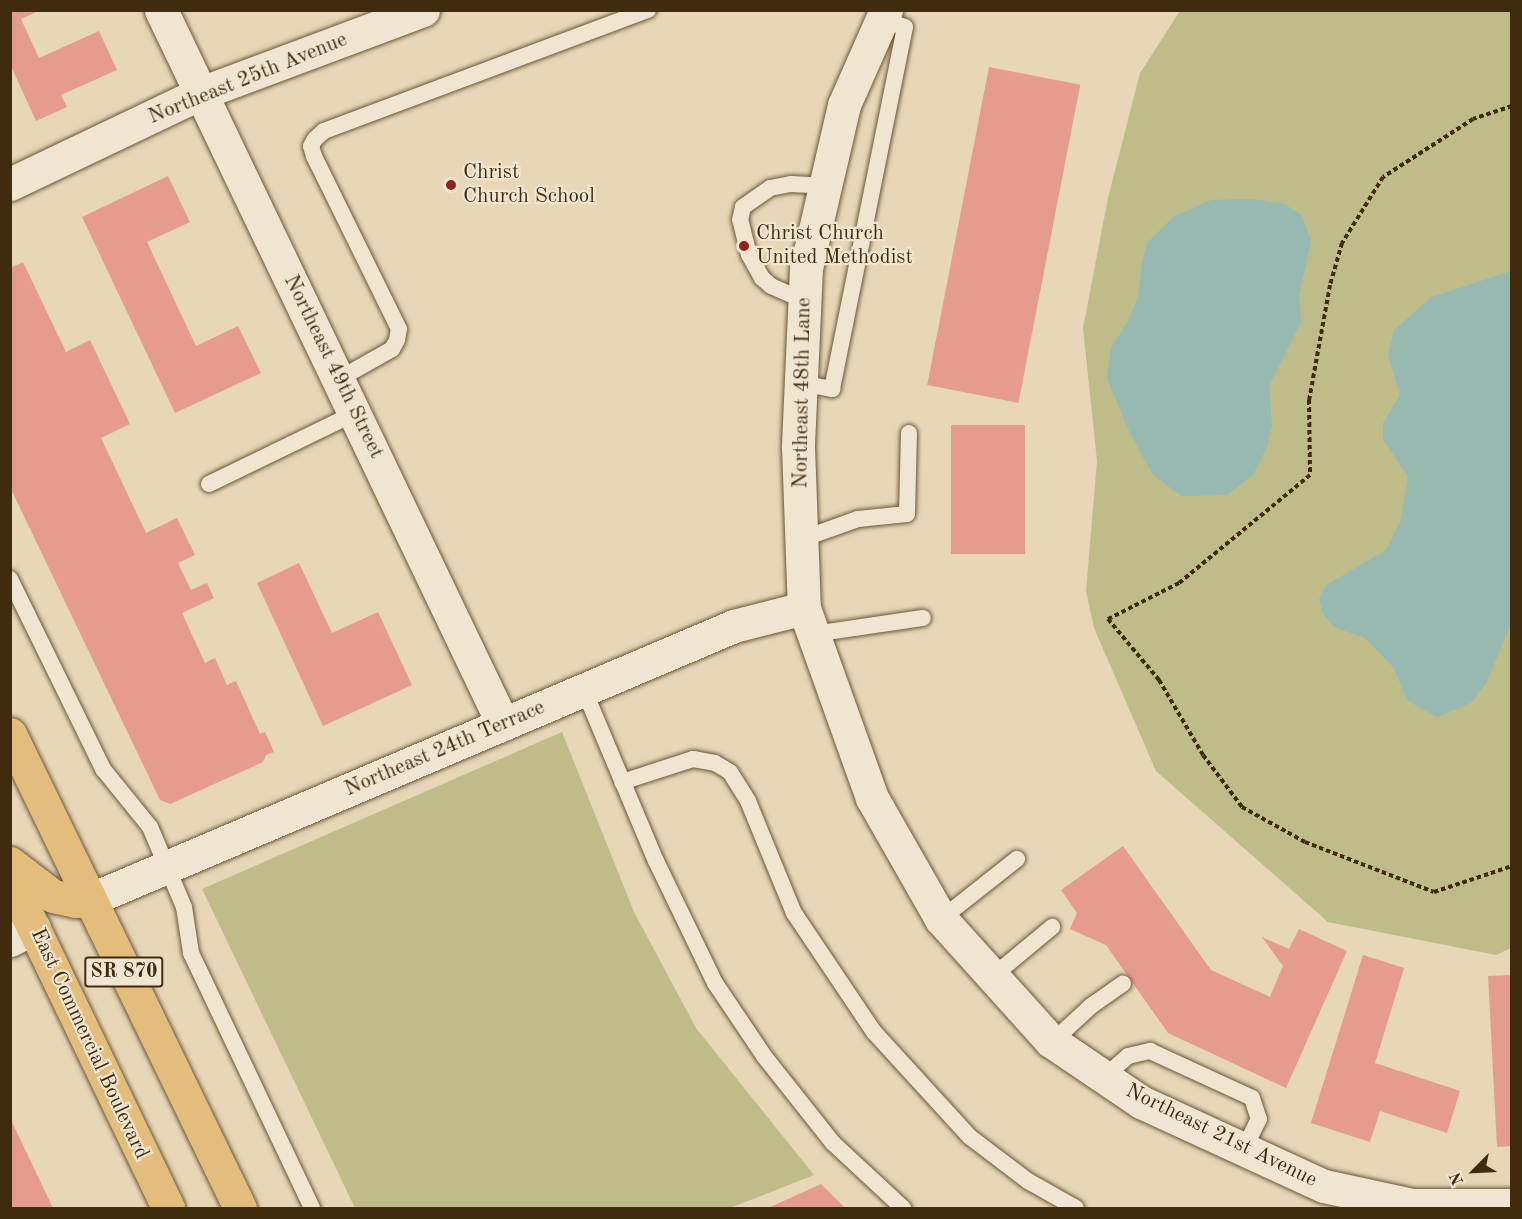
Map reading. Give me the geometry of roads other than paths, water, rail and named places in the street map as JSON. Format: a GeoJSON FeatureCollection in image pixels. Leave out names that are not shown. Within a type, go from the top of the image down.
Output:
{"type":"FeatureCollection","features":[{"type":"Feature","properties":{"kind":"main road","name":"SR 870"},"geometry":{"type":"LineString","coordinates":[[10,734],[240,1209]]}},
{"type":"Feature","properties":{"kind":"main road"},"geometry":{"type":"LineString","coordinates":[[10,863],[53,896],[76,901],[89,900]]}},
{"type":"Feature","properties":{"kind":"main road","name":"East Commercial Boulevard"},"geometry":{"type":"LineString","coordinates":[[10,879],[22,934],[168,1209]]}},
{"type":"Feature","properties":{"kind":"street","name":"Northeast 49th Street"},"geometry":{"type":"LineString","coordinates":[[161,10],[504,724]]}},
{"type":"Feature","properties":{"kind":"street","name":"Northeast 25th Avenue"},"geometry":{"type":"LineString","coordinates":[[10,184],[201,93],[423,10]]}},
{"type":"Feature","properties":{"kind":"street","name":"Northeast 48th Lane"},"geometry":{"type":"LineString","coordinates":[[809,621],[802,539],[798,447],[806,268],[844,105],[884,15]]}},
{"type":"Feature","properties":{"kind":"street","name":"Northeast 24th Terrace"},"geometry":{"type":"LineString","coordinates":[[89,900],[734,626],[809,621]]}},
{"type":"Feature","properties":{"kind":"street","name":"Northeast 21st Avenue"},"geometry":{"type":"LineString","coordinates":[[809,621],[872,798],[941,919],[1052,1042],[1141,1102],[1323,1186],[1413,1205],[1512,1205]]}},
{"type":"Feature","properties":{"kind":"lane"},"geometry":{"type":"LineString","coordinates":[[339,379],[392,349],[399,329],[314,156],[311,146],[315,139],[324,131],[648,10]]}},
{"type":"Feature","properties":{"kind":"lane"},"geometry":{"type":"LineString","coordinates":[[801,383],[832,388],[905,27],[884,15]]}},
{"type":"Feature","properties":{"kind":"lane"},"geometry":{"type":"LineString","coordinates":[[805,301],[771,286],[762,278],[749,255],[740,220],[743,207],[770,188],[791,184],[825,186]]}},
{"type":"Feature","properties":{"kind":"lane"},"geometry":{"type":"LineString","coordinates":[[209,484],[355,413]]}},
{"type":"Feature","properties":{"kind":"lane"},"geometry":{"type":"LineString","coordinates":[[802,539],[858,519],[907,514],[909,433]]}},
{"type":"Feature","properties":{"kind":"lane"},"geometry":{"type":"LineString","coordinates":[[10,579],[103,769],[150,827],[169,867],[184,908],[190,953],[312,1209]]}},
{"type":"Feature","properties":{"kind":"lane"},"geometry":{"type":"LineString","coordinates":[[809,621],[923,618]]}},
{"type":"Feature","properties":{"kind":"lane"},"geometry":{"type":"LineString","coordinates":[[584,690],[656,861],[721,992],[764,1056],[833,1143],[903,1209]]}},
{"type":"Feature","properties":{"kind":"lane"},"geometry":{"type":"LineString","coordinates":[[622,782],[693,759],[716,763],[730,772],[748,801],[794,913],[874,1032],[970,1137],[1028,1181],[1076,1209]]}},
{"type":"Feature","properties":{"kind":"lane"},"geometry":{"type":"LineString","coordinates":[[941,919],[1017,859]]}},
{"type":"Feature","properties":{"kind":"lane"},"geometry":{"type":"LineString","coordinates":[[993,976],[1052,927]]}},
{"type":"Feature","properties":{"kind":"lane"},"geometry":{"type":"LineString","coordinates":[[1052,1042],[1091,1006],[1123,984]]}},
{"type":"Feature","properties":{"kind":"lane"},"geometry":{"type":"LineString","coordinates":[[1104,1077],[1128,1056],[1150,1051],[1252,1098],[1259,1119],[1244,1149]]}},
{"type":"Feature","properties":{"kind":"water"},"geometry":{"type":"Polygon","coordinates":[[[1253,199],[1284,204],[1302,215],[1311,242],[1299,296],[1301,322],[1269,386],[1272,426],[1267,447],[1253,475],[1227,495],[1181,496],[1152,474],[1127,427],[1107,378],[1111,348],[1128,321],[1139,294],[1141,267],[1147,243],[1173,217],[1211,200],[1253,199]]]}},
{"type":"Feature","properties":{"kind":"water"},"geometry":{"type":"Polygon","coordinates":[[[1511,271],[1511,625],[1485,685],[1471,703],[1437,717],[1408,701],[1393,667],[1365,638],[1334,627],[1323,614],[1319,599],[1326,585],[1386,550],[1401,520],[1408,476],[1383,440],[1383,423],[1400,395],[1388,355],[1394,330],[1432,297],[1511,271]]]}},
{"type":"Feature","properties":{"kind":"place","name":"Christ Church School"},"geometry":{"type":"Point","coordinates":[451,185]}},
{"type":"Feature","properties":{"kind":"place","name":"Christ Church United Methodist"},"geometry":{"type":"Point","coordinates":[744,246]}}]}
